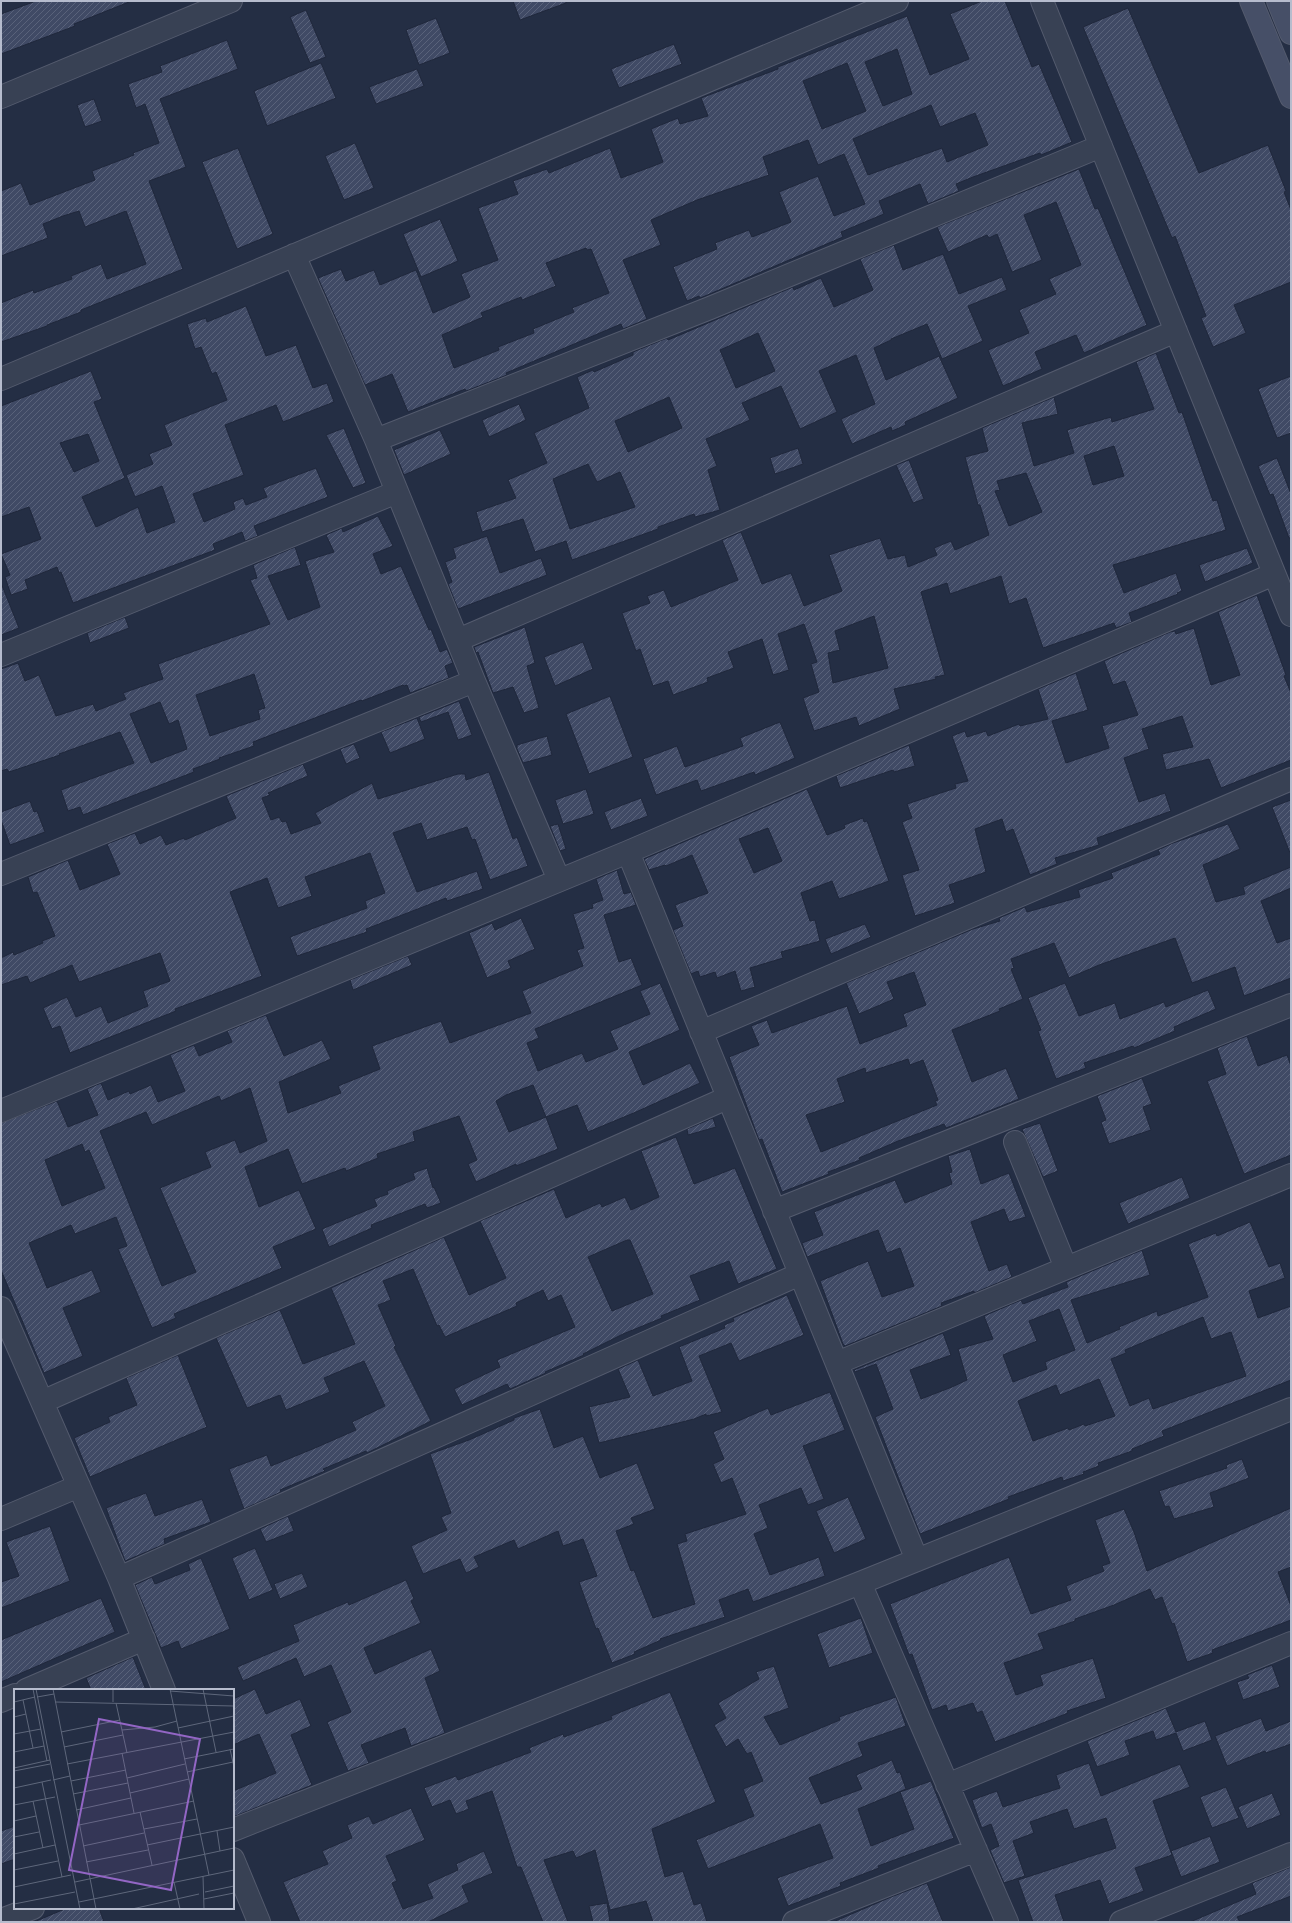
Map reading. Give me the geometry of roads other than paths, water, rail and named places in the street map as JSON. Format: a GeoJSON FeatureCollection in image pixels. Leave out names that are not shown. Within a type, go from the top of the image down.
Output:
{"type":"FeatureCollection","features":[{"type":"Feature","properties":{"kind":"main road"},"geometry":{"type":"LineString","coordinates":[[1251,1],[1291,97]]}},
{"type":"Feature","properties":{"kind":"main road"},"geometry":{"type":"LineString","coordinates":[[1264,34],[1289,28],[1278,1]]}},
{"type":"Feature","properties":{"kind":"street"},"geometry":{"type":"LineString","coordinates":[[1,97],[232,1]]}},
{"type":"Feature","properties":{"kind":"street"},"geometry":{"type":"LineString","coordinates":[[1,378],[897,1]]}},
{"type":"Feature","properties":{"kind":"street"},"geometry":{"type":"LineString","coordinates":[[1042,1],[1291,615]]}},
{"type":"Feature","properties":{"kind":"street"},"geometry":{"type":"LineString","coordinates":[[376,440],[710,308],[1101,146]]}},
{"type":"Feature","properties":{"kind":"street"},"geometry":{"type":"LineString","coordinates":[[294,255],[376,440],[474,681],[560,880]]}},
{"type":"Feature","properties":{"kind":"street"},"geometry":{"type":"LineString","coordinates":[[458,640],[1176,331]]}},
{"type":"Feature","properties":{"kind":"street"},"geometry":{"type":"LineString","coordinates":[[1,655],[397,492]]}},
{"type":"Feature","properties":{"kind":"street"},"geometry":{"type":"LineString","coordinates":[[1,1111],[628,852],[1274,574]]}},
{"type":"Feature","properties":{"kind":"street"},"geometry":{"type":"LineString","coordinates":[[1,874],[474,681]]}},
{"type":"Feature","properties":{"kind":"street"},"geometry":{"type":"LineString","coordinates":[[701,1032],[1291,779]]}},
{"type":"Feature","properties":{"kind":"street"},"geometry":{"type":"LineString","coordinates":[[628,852],[727,1098],[917,1560]]}},
{"type":"Feature","properties":{"kind":"street"},"geometry":{"type":"LineString","coordinates":[[774,1211],[1291,1005]]}},
{"type":"Feature","properties":{"kind":"street"},"geometry":{"type":"LineString","coordinates":[[42,1402],[727,1098]]}},
{"type":"Feature","properties":{"kind":"street"},"geometry":{"type":"LineString","coordinates":[[1015,1142],[1066,1268]]}},
{"type":"Feature","properties":{"kind":"street"},"geometry":{"type":"LineString","coordinates":[[837,1363],[1291,1175]]}},
{"type":"Feature","properties":{"kind":"street"},"geometry":{"type":"LineString","coordinates":[[119,1578],[800,1274]]}},
{"type":"Feature","properties":{"kind":"street"},"geometry":{"type":"LineString","coordinates":[[1,1308],[119,1578],[164,1689]]}},
{"type":"Feature","properties":{"kind":"street"},"geometry":{"type":"LineString","coordinates":[[234,1830],[860,1583],[1291,1409]]}},
{"type":"Feature","properties":{"kind":"street"},"geometry":{"type":"LineString","coordinates":[[1,1519],[79,1486]]}},
{"type":"Feature","properties":{"kind":"street"},"geometry":{"type":"LineString","coordinates":[[860,1583],[1007,1922]]}},
{"type":"Feature","properties":{"kind":"street"},"geometry":{"type":"LineString","coordinates":[[28,1689],[144,1639]]}},
{"type":"Feature","properties":{"kind":"street"},"geometry":{"type":"LineString","coordinates":[[947,1785],[1291,1643]]}},
{"type":"Feature","properties":{"kind":"street"},"geometry":{"type":"LineString","coordinates":[[1,1701],[14,1695]]}},
{"type":"Feature","properties":{"kind":"street"},"geometry":{"type":"LineString","coordinates":[[794,1922],[976,1850]]}},
{"type":"Feature","properties":{"kind":"street"},"geometry":{"type":"LineString","coordinates":[[1120,1922],[1291,1854]]}},
{"type":"Feature","properties":{"kind":"street"},"geometry":{"type":"LineString","coordinates":[[234,1861],[259,1922]]}},
{"type":"Feature","properties":{"kind":"street"},"geometry":{"type":"LineString","coordinates":[[1,1920],[30,1909]]}}]}
